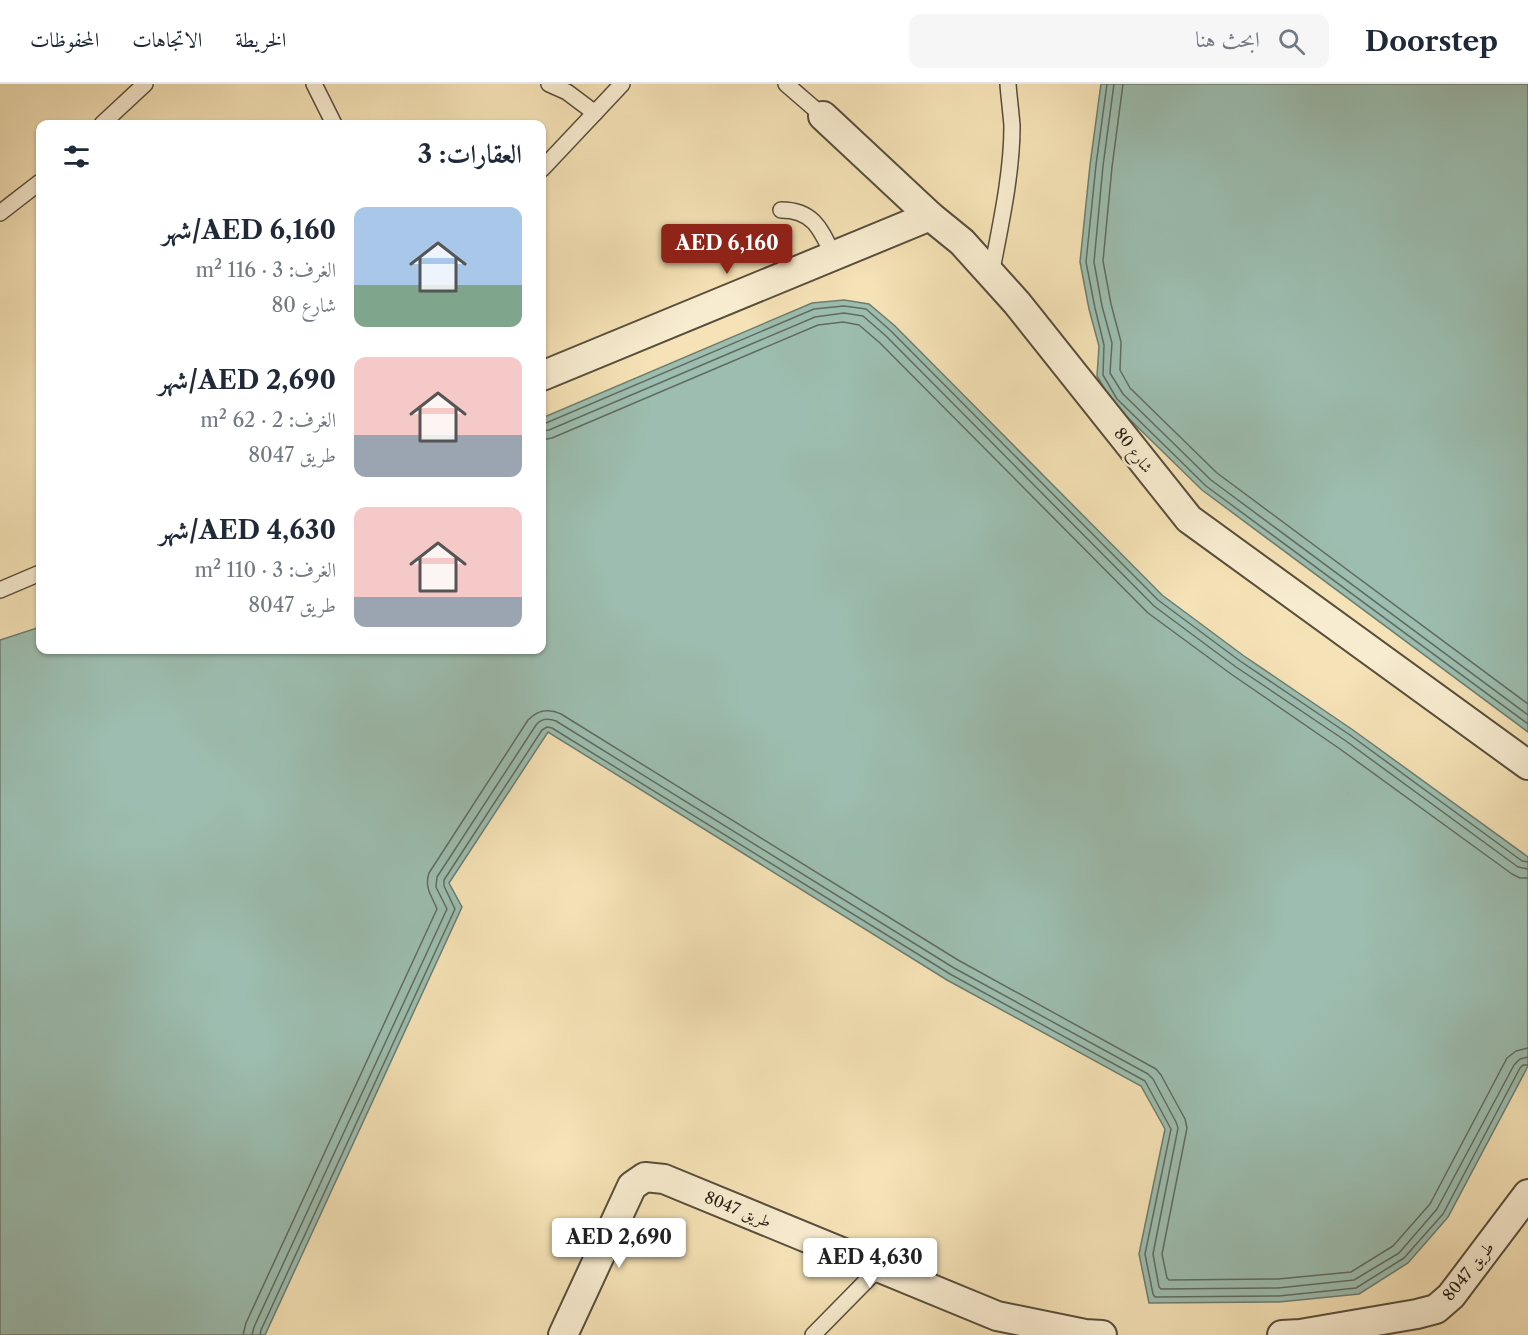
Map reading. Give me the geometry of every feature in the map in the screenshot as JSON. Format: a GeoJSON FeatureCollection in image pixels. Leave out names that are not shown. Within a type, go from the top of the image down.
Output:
{"type":"FeatureCollection","features":[{"type":"Feature","properties":{"kind":"street","name":"شارع 80"},"geometry":{"type":"LineString","coordinates":[[823,116],[930,216],[962,242],[1017,303],[1189,519],[1528,765]]}},
{"type":"Feature","properties":{"kind":"street"},"geometry":{"type":"LineString","coordinates":[[546,374],[930,216]]}},
{"type":"Feature","properties":{"kind":"street","name":"طريق 8047"},"geometry":{"type":"LineString","coordinates":[[563,1335],[632,1186],[645,1177],[664,1179],[997,1316],[1085,1334],[1102,1335]]}},
{"type":"Feature","properties":{"kind":"street","name":"طريق 8047"},"geometry":{"type":"LineString","coordinates":[[1282,1335],[1394,1326],[1417,1314],[1436,1308],[1451,1296],[1528,1194]]}},
{"type":"Feature","properties":{"kind":"lane"},"geometry":{"type":"LineString","coordinates":[[106,120],[145,84]]}},
{"type":"Feature","properties":{"kind":"lane"},"geometry":{"type":"LineString","coordinates":[[314,84],[332,120]]}},
{"type":"Feature","properties":{"kind":"lane"},"geometry":{"type":"LineString","coordinates":[[549,84],[567,92],[594,113]]}},
{"type":"Feature","properties":{"kind":"lane"},"geometry":{"type":"LineString","coordinates":[[546,165],[622,84]]}},
{"type":"Feature","properties":{"kind":"lane","name":"شارع 80"},"geometry":{"type":"LineString","coordinates":[[786,84],[823,116]]}},
{"type":"Feature","properties":{"kind":"lane"},"geometry":{"type":"LineString","coordinates":[[991,275],[1010,150],[1012,126],[1008,84]]}},
{"type":"Feature","properties":{"kind":"lane"},"geometry":{"type":"LineString","coordinates":[[0,213],[36,190]]}},
{"type":"Feature","properties":{"kind":"lane"},"geometry":{"type":"LineString","coordinates":[[781,210],[791,210],[810,218],[818,225],[834,256]]}},
{"type":"Feature","properties":{"kind":"lane"},"geometry":{"type":"LineString","coordinates":[[0,590],[36,575]]}},
{"type":"Feature","properties":{"kind":"lane"},"geometry":{"type":"LineString","coordinates":[[813,1335],[879,1268]]}},
{"type":"Feature","properties":{"kind":"water"},"geometry":{"type":"Polygon","coordinates":[[[1101,84],[1528,84],[1528,732],[1202,490],[1113,403],[1097,376],[1099,346],[1080,262],[1101,84]]]}},
{"type":"Feature","properties":{"kind":"water"},"geometry":{"type":"Polygon","coordinates":[[[844,300],[869,304],[895,326],[1162,595],[1244,656],[1353,730],[1528,857],[1528,1066],[1448,1217],[1408,1263],[1359,1294],[1279,1302],[1149,1303],[1139,1254],[1165,1129],[1141,1086],[947,980],[548,732],[449,883],[462,907],[265,1335],[0,1335],[0,640],[36,628],[36,654],[546,654],[546,416],[812,303],[844,300]]]}}]}
